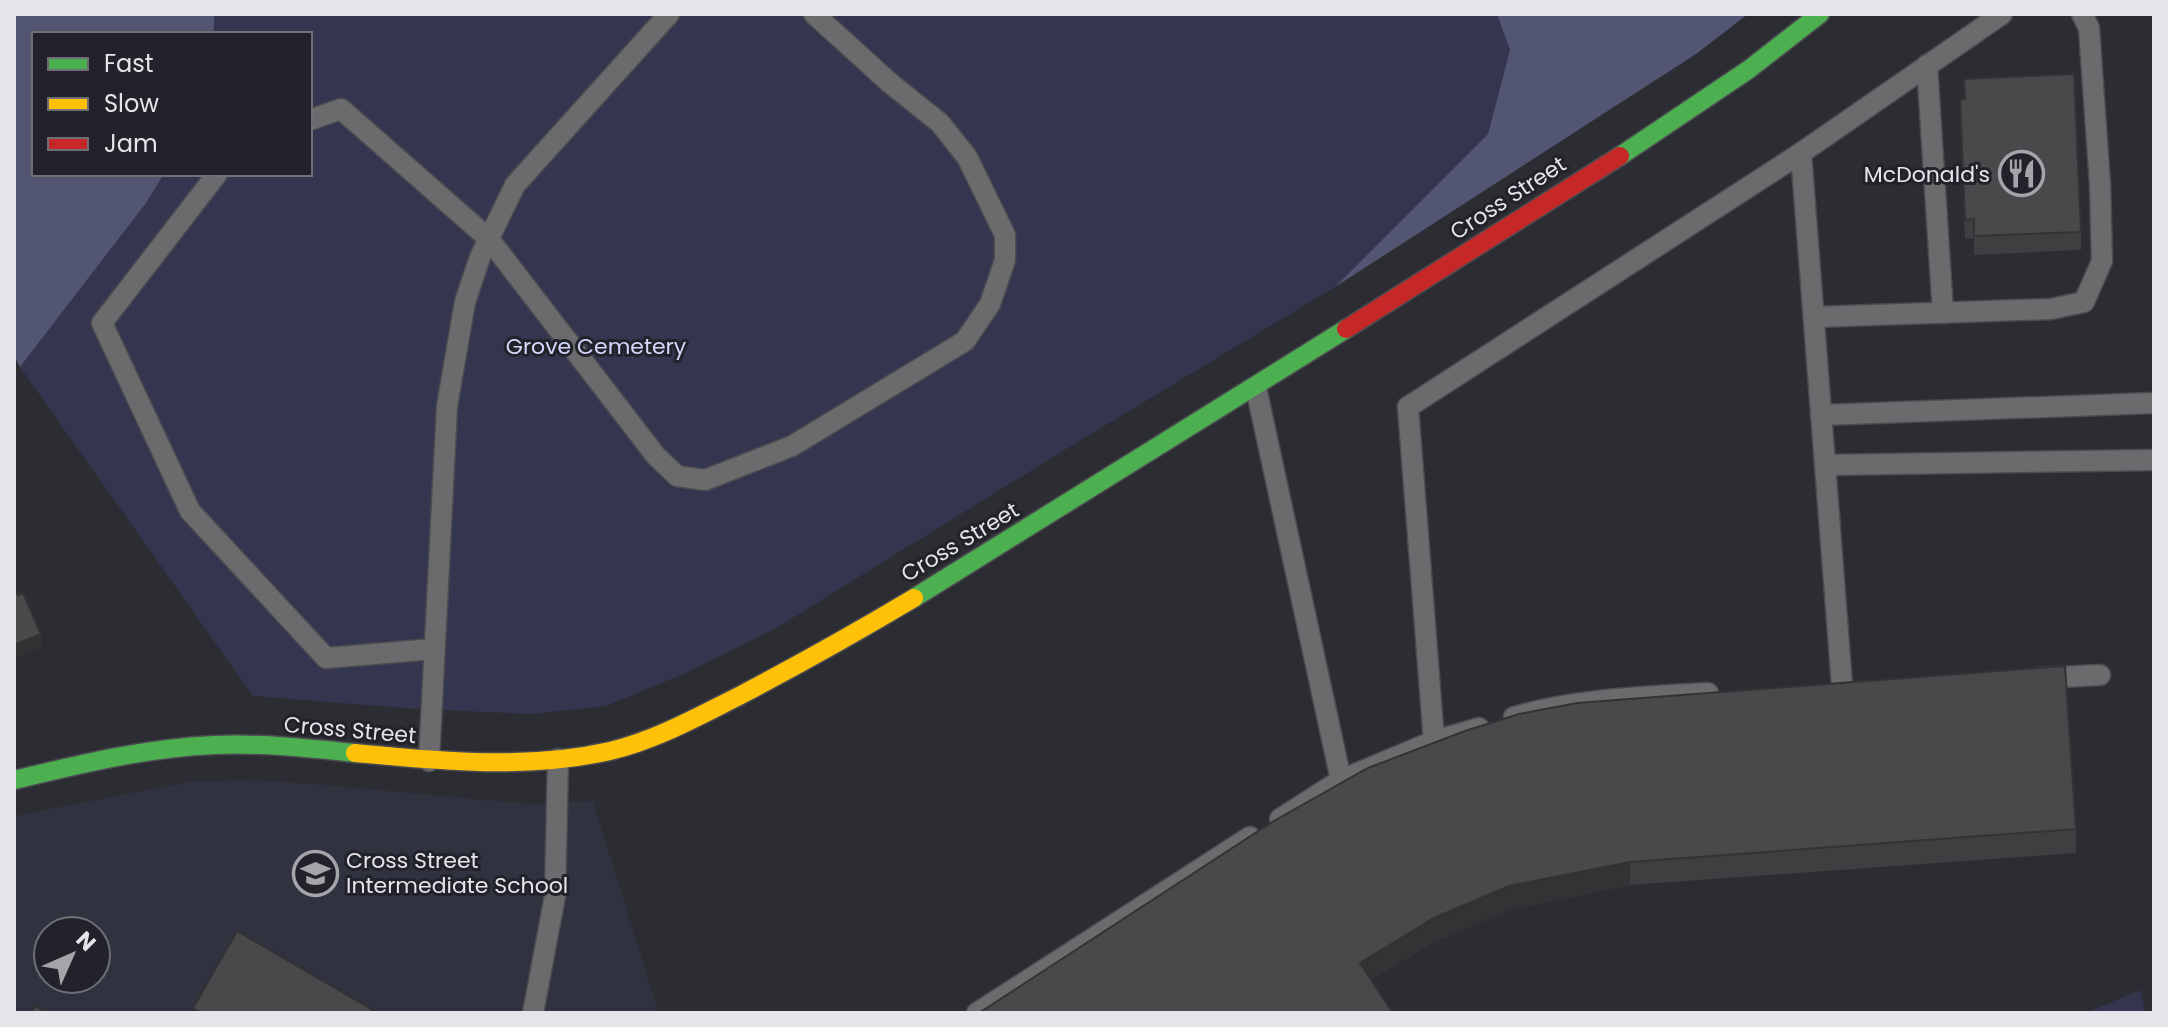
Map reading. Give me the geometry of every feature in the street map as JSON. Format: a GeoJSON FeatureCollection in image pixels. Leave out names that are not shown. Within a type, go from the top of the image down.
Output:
{"type":"FeatureCollection","features":[{"type":"Feature","properties":{"kind":"street","name":"Cross Street"},"geometry":{"type":"LineString","coordinates":[[14,780],[123,754],[192,745],[248,744],[472,764],[558,759],[606,751],[677,727],[822,653],[1256,388],[1678,118],[1820,14]]}},
{"type":"Feature","properties":{"kind":"lane"},"geometry":{"type":"LineString","coordinates":[[429,761],[447,406],[465,302],[489,239],[515,185],[669,14]]}},
{"type":"Feature","properties":{"kind":"lane"},"geometry":{"type":"LineString","coordinates":[[312,119],[341,109],[489,239],[656,456],[677,476],[705,480],[792,446],[965,341],[990,304],[1005,260],[1005,235],[967,157],[940,123],[890,83],[814,14]]}},
{"type":"Feature","properties":{"kind":"lane"},"geometry":{"type":"LineString","coordinates":[[1434,741],[1408,407],[1801,153],[2002,14]]}},
{"type":"Feature","properties":{"kind":"lane"},"geometry":{"type":"LineString","coordinates":[[1814,317],[2051,309],[2084,302],[2102,261],[2089,28],[2082,14]]}},
{"type":"Feature","properties":{"kind":"lane"},"geometry":{"type":"LineString","coordinates":[[1927,65],[1943,313]]}},
{"type":"Feature","properties":{"kind":"lane"},"geometry":{"type":"LineString","coordinates":[[1801,153],[1842,685]]}},
{"type":"Feature","properties":{"kind":"lane"},"geometry":{"type":"LineString","coordinates":[[215,176],[102,323],[190,511],[326,658],[434,649]]}},
{"type":"Feature","properties":{"kind":"lane"},"geometry":{"type":"LineString","coordinates":[[1256,388],[1341,780]]}},
{"type":"Feature","properties":{"kind":"lane"},"geometry":{"type":"LineString","coordinates":[[1821,415],[2154,403]]}},
{"type":"Feature","properties":{"kind":"lane"},"geometry":{"type":"LineString","coordinates":[[1825,465],[2154,460]]}},
{"type":"Feature","properties":{"kind":"lane"},"geometry":{"type":"LineString","coordinates":[[2024,678],[2100,675]]}},
{"type":"Feature","properties":{"kind":"lane"},"geometry":{"type":"LineString","coordinates":[[977,1013],[1195,870],[1341,780],[1434,741],[1543,709],[1726,692]]}},
{"type":"Feature","properties":{"kind":"lane"},"geometry":{"type":"LineString","coordinates":[[533,1013],[555,896],[558,759]]}},
{"type":"Feature","properties":{"kind":"shaded area"},"geometry":{"type":"Polygon","coordinates":[[[14,14],[214,14],[214,32],[32,32],[32,176],[163,176],[146,203],[20,367],[14,356],[14,14]]]}},
{"type":"Feature","properties":{"kind":"shaded area"},"geometry":{"type":"Polygon","coordinates":[[[1497,14],[1748,14],[1696,54],[1335,287],[1488,134],[1510,50],[1497,14]]]}},
{"type":"Feature","properties":{"kind":"shaded area","name":"Cross Street Intermediate School"},"geometry":{"type":"Polygon","coordinates":[[[245,780],[530,804],[593,801],[659,1013],[14,1013],[14,816],[188,782],[245,780]]]}},
{"type":"Feature","properties":{"kind":"green space","name":"Grove Cemetery"},"geometry":{"type":"Polygon","coordinates":[[[214,14],[1497,14],[1510,50],[1488,134],[1335,287],[773,630],[688,672],[606,706],[532,714],[417,709],[253,696],[20,367],[146,203],[163,176],[312,176],[312,32],[214,32],[214,14]]]}},
{"type":"Feature","properties":{"kind":"green space"},"geometry":{"type":"Polygon","coordinates":[[[2140,990],[2146,1013],[2086,1013],[2140,990]]]}},
{"type":"Feature","properties":{"kind":"building"},"geometry":{"type":"Polygon","coordinates":[[[2074,74],[2081,232],[1974,236],[1974,219],[1965,220],[1960,99],[1965,99],[1964,79],[2074,74]]]}},
{"type":"Feature","properties":{"kind":"building"},"geometry":{"type":"Polygon","coordinates":[[[14,586],[18,595],[23,593],[41,634],[14,645],[14,586]]]}},
{"type":"Feature","properties":{"kind":"building"},"geometry":{"type":"Polygon","coordinates":[[[2065,666],[2076,829],[1630,862],[1509,886],[1434,918],[1360,963],[1393,1013],[979,1013],[1272,822],[1368,768],[1465,731],[1519,714],[1577,703],[2065,666]]]}},
{"type":"Feature","properties":{"kind":"building"},"geometry":{"type":"Polygon","coordinates":[[[237,931],[378,1013],[201,1013],[193,1008],[237,931]]]}},
{"type":"Feature","properties":{"kind":"building"},"geometry":{"type":"Polygon","coordinates":[[[35,1006],[47,1013],[31,1013],[35,1006]]]}},
{"type":"Feature","properties":{"kind":"traffic: fast"},"geometry":{"type":"LineString","coordinates":[[1620,156],[1748,70],[1820,14]]}},
{"type":"Feature","properties":{"kind":"traffic: fast"},"geometry":{"type":"LineString","coordinates":[[914,598],[1346,329]]}},
{"type":"Feature","properties":{"kind":"traffic: fast"},"geometry":{"type":"LineString","coordinates":[[14,780],[163,749],[267,745],[355,753]]}},
{"type":"Feature","properties":{"kind":"traffic: slow"},"geometry":{"type":"LineString","coordinates":[[355,753],[450,761],[515,762],[610,751],[644,741],[739,696],[914,598]]}},
{"type":"Feature","properties":{"kind":"traffic: jam"},"geometry":{"type":"LineString","coordinates":[[1346,329],[1620,156]]}},
{"type":"Feature","properties":{"kind":"place","name":"McDonald's"},"geometry":{"type":"Point","coordinates":[2021,174]}},
{"type":"Feature","properties":{"kind":"place","name":"Cross Street Intermediate School"},"geometry":{"type":"Point","coordinates":[315,873]}}]}
